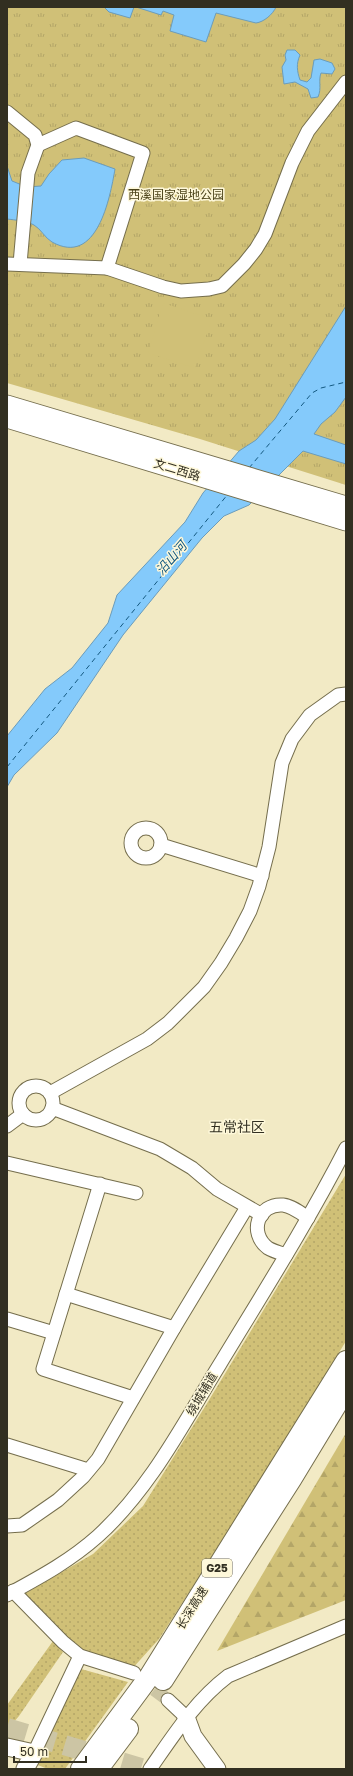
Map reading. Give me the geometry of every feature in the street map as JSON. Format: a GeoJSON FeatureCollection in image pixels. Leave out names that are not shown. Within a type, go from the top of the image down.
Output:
{"type":"FeatureCollection","features":[{"type":"Feature","properties":{"kind":"highway","name":"长深高速"},"geometry":{"type":"LineString","coordinates":[[81,1769],[149,1677],[346,1361]]}},
{"type":"Feature","properties":{"kind":"highway","name":"长深高速"},"geometry":{"type":"LineString","coordinates":[[98,1769],[160,1685],[292,1478],[346,1389]]}},
{"type":"Feature","properties":{"kind":"main road","name":"文二西路"},"geometry":{"type":"LineString","coordinates":[[7,404],[322,515],[346,522]]}},
{"type":"Feature","properties":{"kind":"main road","name":"文二西路"},"geometry":{"type":"LineString","coordinates":[[7,419],[128,447],[339,503]]}},
{"type":"Feature","properties":{"kind":"main road"},"geometry":{"type":"LineString","coordinates":[[186,1717],[194,1736],[217,1769]]}},
{"type":"Feature","properties":{"kind":"main road"},"geometry":{"type":"LineString","coordinates":[[7,1747],[34,1753],[25,1769]]}},
{"type":"Feature","properties":{"kind":"street"},"geometry":{"type":"LineString","coordinates":[[7,264],[107,268],[162,287],[181,291],[209,289],[222,286],[244,264],[256,249],[265,234],[292,163],[308,130],[346,82]]}},
{"type":"Feature","properties":{"kind":"street"},"geometry":{"type":"LineString","coordinates":[[7,112],[35,135],[38,146],[28,173],[24,233],[20,264]]}},
{"type":"Feature","properties":{"kind":"street"},"geometry":{"type":"LineString","coordinates":[[38,146],[76,128],[143,152],[107,268]]}},
{"type":"Feature","properties":{"kind":"street"},"geometry":{"type":"LineString","coordinates":[[50,1093],[147,1039],[168,1023],[204,987],[236,938],[250,910],[262,876],[269,847],[282,763],[292,738],[310,715],[338,696],[346,694]]}},
{"type":"Feature","properties":{"kind":"street"},"geometry":{"type":"LineString","coordinates":[[161,845],[262,876]]}},
{"type":"Feature","properties":{"kind":"street"},"geometry":{"type":"LineString","coordinates":[[30,1087],[41,1087],[50,1093],[53,1103],[52,1108],[46,1117],[37,1120],[23,1114],[19,1104],[20,1099],[26,1090],[30,1087]]}},
{"type":"Feature","properties":{"kind":"street"},"geometry":{"type":"LineString","coordinates":[[52,1108],[160,1149],[192,1168],[217,1189],[262,1215]]}},
{"type":"Feature","properties":{"kind":"street"},"geometry":{"type":"LineString","coordinates":[[7,1126],[23,1114]]}},
{"type":"Feature","properties":{"kind":"street","name":"绕城辅道"},"geometry":{"type":"LineString","coordinates":[[10,1593],[54,1570],[98,1536],[133,1499],[161,1461],[308,1218],[346,1148]]}},
{"type":"Feature","properties":{"kind":"street"},"geometry":{"type":"LineString","coordinates":[[7,1163],[136,1193]]}},
{"type":"Feature","properties":{"kind":"street"},"geometry":{"type":"LineString","coordinates":[[100,1184],[43,1369],[133,1398]]}},
{"type":"Feature","properties":{"kind":"street"},"geometry":{"type":"LineString","coordinates":[[286,1255],[268,1248],[259,1237],[256,1226],[264,1211],[273,1205],[285,1205],[308,1218]]}},
{"type":"Feature","properties":{"kind":"street"},"geometry":{"type":"LineString","coordinates":[[7,1526],[22,1525],[58,1500],[98,1459],[174,1328],[247,1207]]}},
{"type":"Feature","properties":{"kind":"street"},"geometry":{"type":"LineString","coordinates":[[66,1294],[174,1328]]}},
{"type":"Feature","properties":{"kind":"street"},"geometry":{"type":"LineString","coordinates":[[7,1318],[54,1333]]}},
{"type":"Feature","properties":{"kind":"street"},"geometry":{"type":"LineString","coordinates":[[7,1445],[88,1470]]}},
{"type":"Feature","properties":{"kind":"street"},"geometry":{"type":"LineString","coordinates":[[10,1593],[80,1656],[134,1673]]}},
{"type":"Feature","properties":{"kind":"street"},"geometry":{"type":"LineString","coordinates":[[150,1769],[186,1717],[213,1687],[228,1676],[346,1626]]}},
{"type":"Feature","properties":{"kind":"street"},"geometry":{"type":"LineString","coordinates":[[34,1753],[80,1656]]}},
{"type":"Feature","properties":{"kind":"street"},"geometry":{"type":"LineString","coordinates":[[168,1700],[186,1717]]}},
{"type":"Feature","properties":{"kind":"green space","name":"西溪国家湿地公园"},"geometry":{"type":"Polygon","coordinates":[[[7,7],[346,7],[346,485],[200,439],[7,383],[7,7]]]}},
{"type":"Feature","properties":{"kind":"green space"},"geometry":{"type":"Polygon","coordinates":[[[163,303],[212,319],[195,368],[148,353],[163,303]]]}},
{"type":"Feature","properties":{"kind":"green space"},"geometry":{"type":"Polygon","coordinates":[[[346,1174],[346,1341],[275,1459],[159,1639],[131,1670],[82,1652],[24,1594],[93,1554],[143,1506],[346,1174]]]}},
{"type":"Feature","properties":{"kind":"green space"},"geometry":{"type":"Polygon","coordinates":[[[346,1433],[346,1600],[217,1651],[346,1433]]]}},
{"type":"Feature","properties":{"kind":"green space"},"geometry":{"type":"Polygon","coordinates":[[[53,1641],[63,1652],[19,1716],[7,1730],[7,1705],[53,1641]]]}},
{"type":"Feature","properties":{"kind":"green space"},"geometry":{"type":"Polygon","coordinates":[[[81,1669],[128,1682],[65,1769],[48,1769],[35,1764],[81,1669]]]}},
{"type":"Feature","properties":{"kind":"water"},"geometry":{"type":"Polygon","coordinates":[[[104,7],[134,7],[130,18],[109,12],[104,7]]]}},
{"type":"Feature","properties":{"kind":"water"},"geometry":{"type":"Polygon","coordinates":[[[136,7],[276,7],[268,17],[256,23],[216,13],[206,42],[170,31],[174,15],[163,11],[161,15],[136,7]]]}},
{"type":"Feature","properties":{"kind":"water"},"geometry":{"type":"Polygon","coordinates":[[[287,50],[295,50],[300,55],[297,68],[300,80],[307,82],[311,78],[314,60],[320,59],[332,63],[335,69],[332,74],[321,73],[320,91],[318,97],[311,98],[308,89],[295,82],[284,84],[282,67],[286,60],[285,55],[287,50]]]}},
{"type":"Feature","properties":{"kind":"water"},"geometry":{"type":"Polygon","coordinates":[[[84,158],[115,169],[105,211],[90,238],[80,245],[67,247],[52,242],[31,224],[7,219],[7,166],[12,181],[27,187],[41,186],[49,174],[62,160],[84,158]]]}},
{"type":"Feature","properties":{"kind":"water","name":"沿山河"},"geometry":{"type":"Polygon","coordinates":[[[346,306],[346,397],[335,412],[321,424],[314,434],[346,445],[346,464],[303,451],[249,505],[224,516],[202,538],[123,635],[57,733],[14,775],[7,787],[7,736],[45,689],[72,668],[108,623],[117,595],[185,522],[203,493],[239,451],[256,440],[275,419],[346,306]]]}},
{"type":"Feature","properties":{"kind":"ferry route"},"geometry":{"type":"LineString","coordinates":[[249,468],[312,393],[321,388],[346,382]]}},
{"type":"Feature","properties":{"kind":"ferry route"},"geometry":{"type":"LineString","coordinates":[[7,767],[228,494]]}},
{"type":"Feature","properties":{"kind":"tunnel"},"geometry":{"type":"LineString","coordinates":[[139,1678],[168,1700]]}},
{"type":"Feature","properties":{"kind":"tunnel"},"geometry":{"type":"LineString","coordinates":[[7,1728],[144,1769]]}},
{"type":"Feature","properties":{"kind":"district","name":"五常社区"},"geometry":{"type":"Point","coordinates":[237,1127]}}]}
